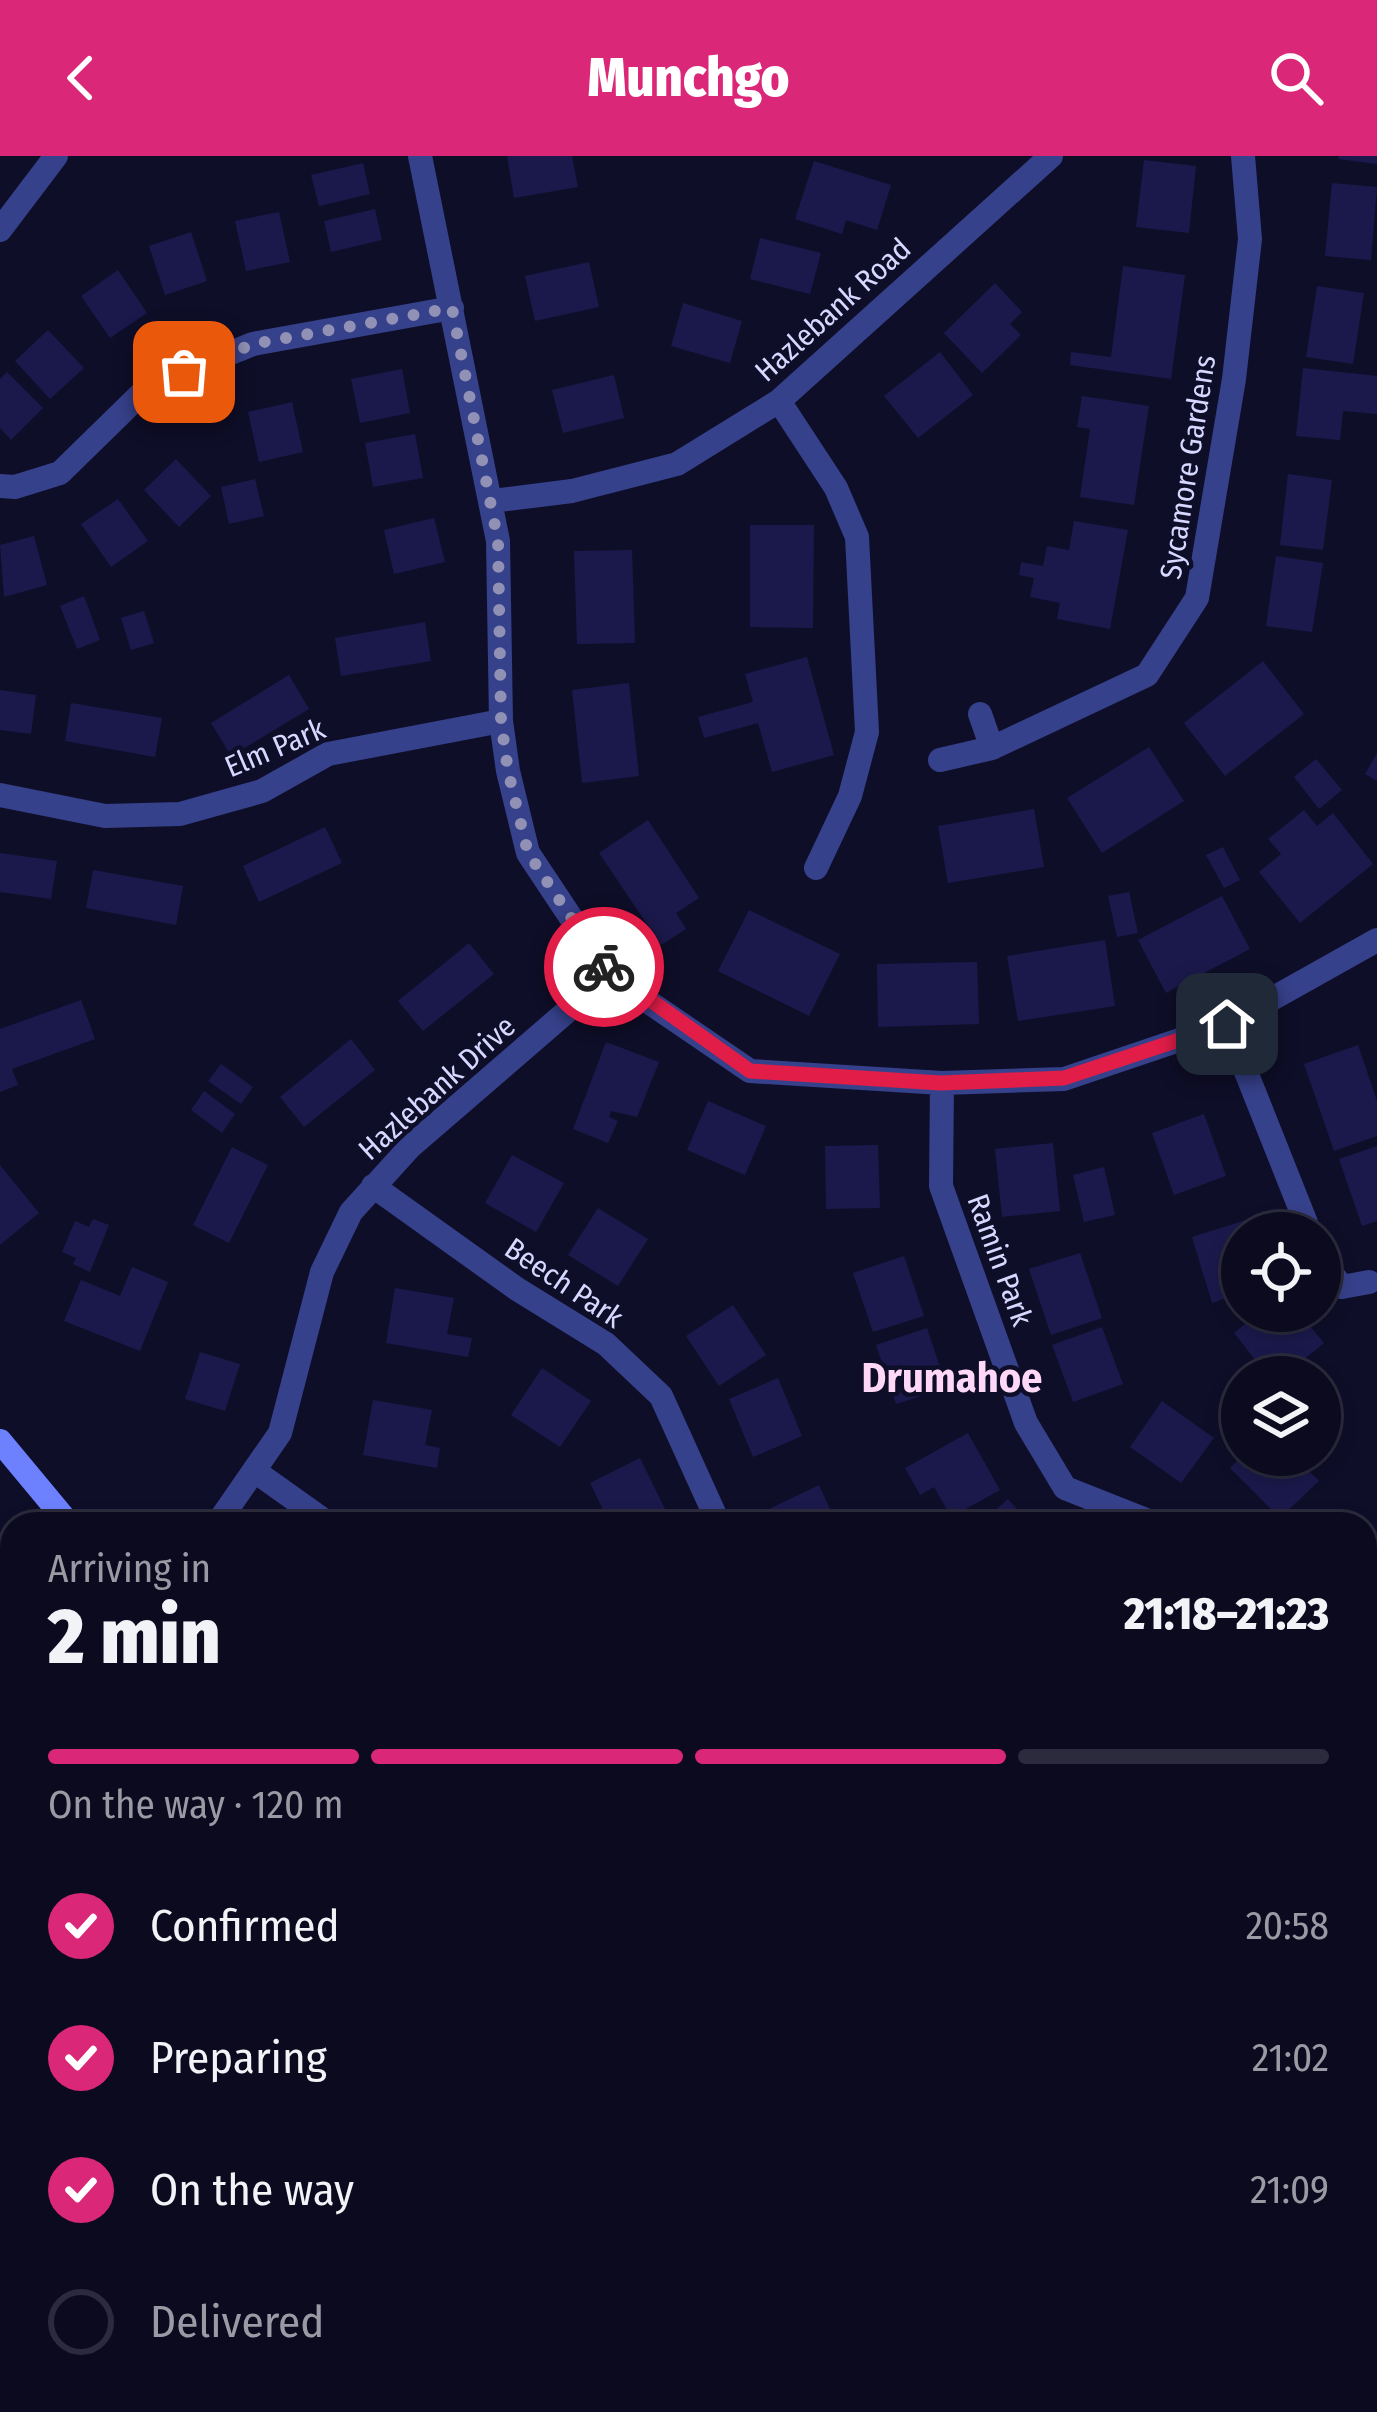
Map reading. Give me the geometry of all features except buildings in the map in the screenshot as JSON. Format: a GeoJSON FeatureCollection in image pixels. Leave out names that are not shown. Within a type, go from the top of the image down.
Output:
{"type":"FeatureCollection","features":[{"type":"Feature","properties":{"kind":"street"},"geometry":{"type":"LineString","coordinates":[[0,230],[56,156]]}},
{"type":"Feature","properties":{"kind":"street"},"geometry":{"type":"LineString","coordinates":[[420,156],[492,501],[498,541],[501,721],[528,853],[609,975],[750,1071],[941,1083],[1064,1078],[1227,1024],[1377,940]]}},
{"type":"Feature","properties":{"kind":"street","name":"Hazlebank Road"},"geometry":{"type":"LineString","coordinates":[[492,501],[572,491],[677,464],[778,401],[1051,156]]}},
{"type":"Feature","properties":{"kind":"street","name":"Sycamore Gardens"},"geometry":{"type":"LineString","coordinates":[[940,760],[992,748],[1147,675],[1197,598],[1234,379],[1250,239],[1244,156]]}},
{"type":"Feature","properties":{"kind":"street"},"geometry":{"type":"LineString","coordinates":[[0,486],[16,487],[60,473],[149,386],[253,344],[452,308]]}},
{"type":"Feature","properties":{"kind":"street"},"geometry":{"type":"LineString","coordinates":[[778,401],[836,488],[857,537],[867,732],[850,796],[816,868]]}},
{"type":"Feature","properties":{"kind":"street"},"geometry":{"type":"LineString","coordinates":[[980,714],[992,748]]}},
{"type":"Feature","properties":{"kind":"street","name":"Elm Park"},"geometry":{"type":"LineString","coordinates":[[0,796],[105,816],[180,814],[262,791],[328,754],[501,721]]}},
{"type":"Feature","properties":{"kind":"street","name":"Hazlebank Drive"},"geometry":{"type":"LineString","coordinates":[[226,1512],[280,1433],[322,1272],[351,1212],[410,1147],[609,975]]}},
{"type":"Feature","properties":{"kind":"street"},"geometry":{"type":"LineString","coordinates":[[1227,1024],[1302,1212]]}},
{"type":"Feature","properties":{"kind":"street","name":"Ramin Park"},"geometry":{"type":"LineString","coordinates":[[941,1083],[941,1186],[1026,1423],[1065,1488],[1126,1512]]}},
{"type":"Feature","properties":{"kind":"street","name":"Beech Park"},"geometry":{"type":"LineString","coordinates":[[373,1186],[517,1289],[606,1344],[661,1396],[714,1512]]}},
{"type":"Feature","properties":{"kind":"street"},"geometry":{"type":"LineString","coordinates":[[1341,1286],[1369,1282]]}},
{"type":"Feature","properties":{"kind":"street"},"geometry":{"type":"LineString","coordinates":[[0,1441],[59,1512]]}},
{"type":"Feature","properties":{"kind":"street"},"geometry":{"type":"LineString","coordinates":[[256,1472],[311,1512]]}},
{"type":"Feature","properties":{"kind":"way so far"},"geometry":{"type":"LineString","coordinates":[[184,372],[253,344],[452,308],[498,541],[501,721],[508,771],[528,853],[604,967]]}},
{"type":"Feature","properties":{"kind":"district","name":"Drumahoe"},"geometry":{"type":"Point","coordinates":[952,1378]}},
{"type":"Feature","properties":{"kind":"route"},"geometry":{"type":"LineString","coordinates":[[604,967],[609,975],[750,1071],[941,1083],[1064,1078],[1227,1024]]}}]}
